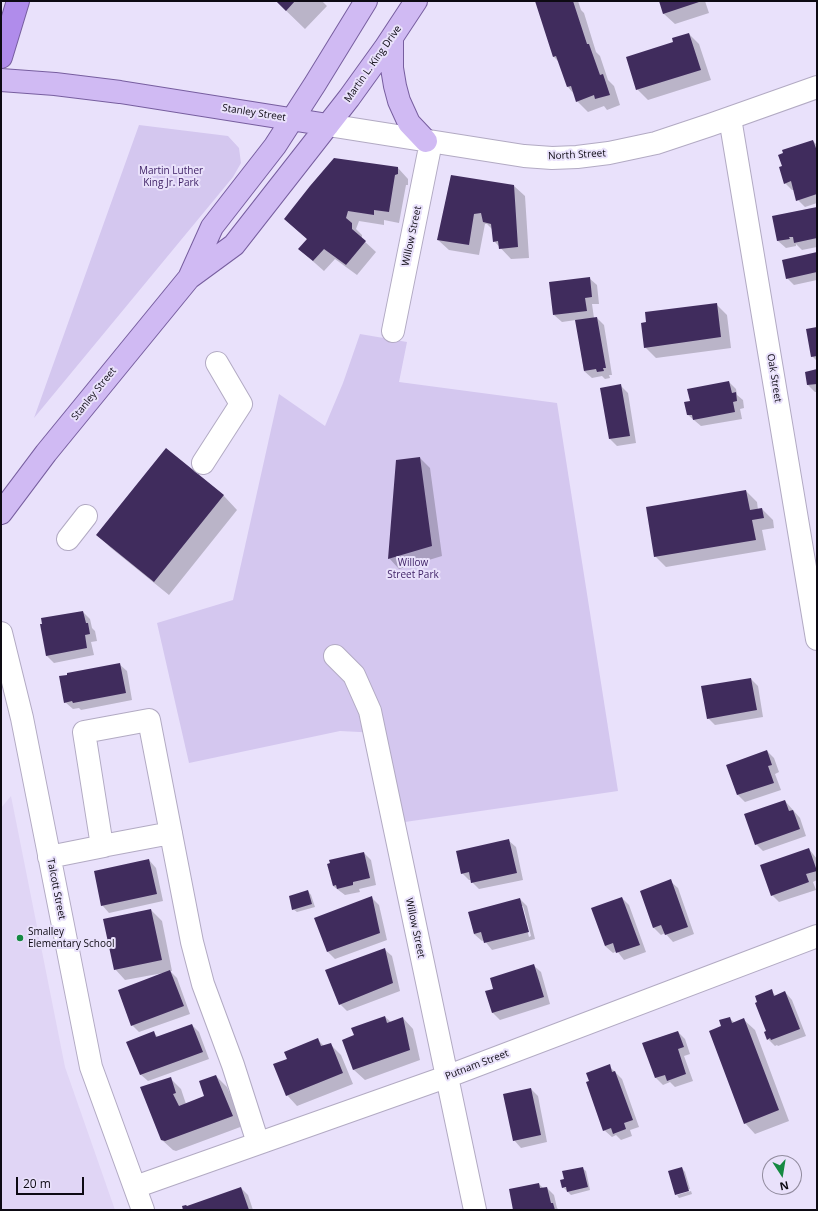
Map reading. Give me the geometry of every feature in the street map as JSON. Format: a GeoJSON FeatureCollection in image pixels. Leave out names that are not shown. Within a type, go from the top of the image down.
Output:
{"type":"FeatureCollection","features":[{"type":"Feature","properties":{"kind":"highway"},"geometry":{"type":"LineString","coordinates":[[1,57],[18,1]]}},
{"type":"Feature","properties":{"kind":"main road"},"geometry":{"type":"LineString","coordinates":[[293,119],[366,1]]}},
{"type":"Feature","properties":{"kind":"main road","name":"Martin L. King Drive"},"geometry":{"type":"LineString","coordinates":[[328,125],[392,38],[416,1]]}},
{"type":"Feature","properties":{"kind":"main road"},"geometry":{"type":"LineString","coordinates":[[392,38],[394,86],[400,106],[409,122],[428,141]]}},
{"type":"Feature","properties":{"kind":"main road","name":"Stanley Street"},"geometry":{"type":"LineString","coordinates":[[1,80],[67,86],[169,99],[328,125],[234,245],[189,278],[46,453],[1,512]]}},
{"type":"Feature","properties":{"kind":"main road","name":"Stanley Street"},"geometry":{"type":"LineString","coordinates":[[189,278],[212,227],[262,164],[293,119]]}},
{"type":"Feature","properties":{"kind":"street","name":"North Street"},"geometry":{"type":"LineString","coordinates":[[328,125],[524,156],[552,158],[577,157],[639,147],[730,118],[817,87]]}},
{"type":"Feature","properties":{"kind":"street","name":"Oak Street"},"geometry":{"type":"LineString","coordinates":[[730,118],[817,639]]}},
{"type":"Feature","properties":{"kind":"street","name":"Willow Street"},"geometry":{"type":"LineString","coordinates":[[392,331],[428,141]]}},
{"type":"Feature","properties":{"kind":"street"},"geometry":{"type":"LineString","coordinates":[[203,463],[240,404],[217,363]]}},
{"type":"Feature","properties":{"kind":"street"},"geometry":{"type":"LineString","coordinates":[[68,540],[86,516]]}},
{"type":"Feature","properties":{"kind":"street","name":"Talcott Street"},"geometry":{"type":"LineString","coordinates":[[1,633],[22,718],[91,1067],[143,1210]]}},
{"type":"Feature","properties":{"kind":"street","name":"Willow Street"},"geometry":{"type":"LineString","coordinates":[[335,656],[354,675],[370,712],[475,1210]]}},
{"type":"Feature","properties":{"kind":"street"},"geometry":{"type":"LineString","coordinates":[[104,846],[102,846],[84,732],[149,720],[192,942],[203,984],[233,1065],[258,1144]]}},
{"type":"Feature","properties":{"kind":"street"},"geometry":{"type":"LineString","coordinates":[[49,858],[171,833]]}},
{"type":"Feature","properties":{"kind":"street","name":"Putnam Street"},"geometry":{"type":"LineString","coordinates":[[135,1187],[446,1077],[817,936]]}},
{"type":"Feature","properties":{"kind":"shaded area","name":"Smalley Elementary School"},"geometry":{"type":"Polygon","coordinates":[[[11,796],[65,1067],[115,1210],[1,1210],[1,808],[11,796]]]}},
{"type":"Feature","properties":{"kind":"green space","name":"Martin Luther King Jr. Park"},"geometry":{"type":"Polygon","coordinates":[[[139,125],[228,136],[239,148],[241,163],[233,177],[34,418],[139,125]]]}},
{"type":"Feature","properties":{"kind":"green space","name":"Willow Street Park"},"geometry":{"type":"Polygon","coordinates":[[[360,334],[407,342],[399,382],[557,403],[618,791],[398,823],[379,733],[340,731],[189,763],[157,623],[233,600],[279,394],[325,426],[343,383],[360,334]]]}},
{"type":"Feature","properties":{"kind":"building"},"geometry":{"type":"Polygon","coordinates":[[[276,1],[295,1],[286,11],[276,1]]]}},
{"type":"Feature","properties":{"kind":"building"},"geometry":{"type":"Polygon","coordinates":[[[535,1],[573,1],[587,44],[589,44],[600,75],[603,74],[610,95],[595,99],[594,95],[576,102],[571,86],[567,87],[556,56],[553,57],[535,1]]]}},
{"type":"Feature","properties":{"kind":"building"},"geometry":{"type":"Polygon","coordinates":[[[659,1],[699,1],[699,2],[663,14],[659,1]]]}},
{"type":"Feature","properties":{"kind":"building"},"geometry":{"type":"Polygon","coordinates":[[[689,33],[701,70],[636,90],[626,57],[673,42],[672,38],[689,33]]]}},
{"type":"Feature","properties":{"kind":"building"},"geometry":{"type":"Polygon","coordinates":[[[813,140],[817,151],[817,194],[796,201],[791,181],[784,184],[779,167],[782,166],[778,155],[783,153],[782,150],[813,140]]]}},
{"type":"Feature","properties":{"kind":"building"},"geometry":{"type":"Polygon","coordinates":[[[334,158],[398,167],[398,174],[395,175],[389,212],[374,210],[374,215],[348,211],[346,218],[352,223],[352,229],[366,241],[346,265],[324,249],[313,261],[298,249],[307,239],[284,219],[334,158]]]}},
{"type":"Feature","properties":{"kind":"building"},"geometry":{"type":"Polygon","coordinates":[[[451,175],[514,185],[518,247],[499,249],[498,241],[493,242],[491,224],[483,222],[481,213],[474,214],[469,245],[437,240],[451,175]]]}},
{"type":"Feature","properties":{"kind":"building"},"geometry":{"type":"Polygon","coordinates":[[[817,207],[817,238],[794,243],[793,237],[789,237],[790,239],[777,241],[772,216],[817,207]]]}},
{"type":"Feature","properties":{"kind":"building"},"geometry":{"type":"Polygon","coordinates":[[[817,252],[817,272],[786,279],[782,260],[817,252]]]}},
{"type":"Feature","properties":{"kind":"building"},"geometry":{"type":"Polygon","coordinates":[[[590,277],[592,297],[585,298],[587,311],[553,315],[549,282],[590,277]]]}},
{"type":"Feature","properties":{"kind":"building"},"geometry":{"type":"Polygon","coordinates":[[[717,303],[721,337],[644,348],[641,323],[646,322],[645,312],[717,303]]]}},
{"type":"Feature","properties":{"kind":"building"},"geometry":{"type":"Polygon","coordinates":[[[597,317],[606,368],[603,368],[604,371],[597,372],[596,369],[584,371],[575,320],[597,317]]]}},
{"type":"Feature","properties":{"kind":"building"},"geometry":{"type":"Polygon","coordinates":[[[817,327],[817,356],[811,357],[806,329],[817,327]]]}},
{"type":"Feature","properties":{"kind":"building"},"geometry":{"type":"Polygon","coordinates":[[[817,369],[817,384],[807,385],[805,372],[817,369]]]}},
{"type":"Feature","properties":{"kind":"building"},"geometry":{"type":"Polygon","coordinates":[[[729,381],[732,393],[736,392],[737,401],[733,402],[735,412],[693,420],[692,415],[687,415],[684,402],[690,401],[687,389],[729,381]]]}},
{"type":"Feature","properties":{"kind":"building"},"geometry":{"type":"Polygon","coordinates":[[[621,384],[630,436],[609,439],[600,388],[621,384]]]}},
{"type":"Feature","properties":{"kind":"building"},"geometry":{"type":"Polygon","coordinates":[[[166,448],[224,495],[154,582],[96,535],[166,448]]]}},
{"type":"Feature","properties":{"kind":"building"},"geometry":{"type":"Polygon","coordinates":[[[420,457],[432,546],[388,559],[396,460],[420,457]]]}},
{"type":"Feature","properties":{"kind":"building"},"geometry":{"type":"Polygon","coordinates":[[[746,490],[750,510],[762,508],[764,518],[752,520],[756,540],[654,557],[646,507],[746,490]]]}},
{"type":"Feature","properties":{"kind":"building"},"geometry":{"type":"Polygon","coordinates":[[[83,611],[86,623],[88,623],[90,634],[85,635],[87,648],[46,656],[40,624],[42,624],[41,618],[83,611]]]}},
{"type":"Feature","properties":{"kind":"building"},"geometry":{"type":"Polygon","coordinates":[[[120,663],[126,693],[73,703],[72,701],[64,703],[59,676],[67,675],[67,673],[120,663]]]}},
{"type":"Feature","properties":{"kind":"building"},"geometry":{"type":"Polygon","coordinates":[[[751,678],[757,710],[707,719],[701,686],[751,678]]]}},
{"type":"Feature","properties":{"kind":"building"},"geometry":{"type":"Polygon","coordinates":[[[767,750],[772,765],[768,766],[774,783],[737,795],[726,765],[767,750]]]}},
{"type":"Feature","properties":{"kind":"building"},"geometry":{"type":"Polygon","coordinates":[[[785,800],[789,811],[793,810],[800,829],[755,845],[744,814],[785,800]]]}},
{"type":"Feature","properties":{"kind":"building"},"geometry":{"type":"Polygon","coordinates":[[[509,839],[517,873],[471,883],[469,872],[461,874],[456,851],[509,839]]]}},
{"type":"Feature","properties":{"kind":"building"},"geometry":{"type":"Polygon","coordinates":[[[809,848],[817,871],[806,874],[809,882],[771,896],[760,865],[809,848]]]}},
{"type":"Feature","properties":{"kind":"building"},"geometry":{"type":"Polygon","coordinates":[[[364,852],[370,878],[353,882],[353,885],[337,889],[336,885],[333,886],[327,864],[330,863],[329,860],[364,852]]]}},
{"type":"Feature","properties":{"kind":"building"},"geometry":{"type":"Polygon","coordinates":[[[149,859],[157,894],[101,906],[94,871],[149,859]]]}},
{"type":"Feature","properties":{"kind":"building"},"geometry":{"type":"Polygon","coordinates":[[[671,879],[688,927],[665,935],[661,925],[653,928],[640,891],[671,879]]]}},
{"type":"Feature","properties":{"kind":"building"},"geometry":{"type":"Polygon","coordinates":[[[308,890],[312,904],[292,910],[289,896],[308,890]]]}},
{"type":"Feature","properties":{"kind":"building"},"geometry":{"type":"Polygon","coordinates":[[[372,896],[380,933],[327,952],[314,918],[372,896]]]}},
{"type":"Feature","properties":{"kind":"building"},"geometry":{"type":"Polygon","coordinates":[[[622,897],[640,945],[616,953],[613,943],[605,946],[591,908],[622,897]]]}},
{"type":"Feature","properties":{"kind":"building"},"geometry":{"type":"Polygon","coordinates":[[[520,898],[529,932],[484,943],[481,932],[474,934],[468,912],[520,898]]]}},
{"type":"Feature","properties":{"kind":"building"},"geometry":{"type":"Polygon","coordinates":[[[151,909],[162,960],[114,970],[103,919],[151,909]]]}},
{"type":"Feature","properties":{"kind":"building"},"geometry":{"type":"Polygon","coordinates":[[[385,948],[393,983],[339,1005],[325,970],[385,948]]]}},
{"type":"Feature","properties":{"kind":"building"},"geometry":{"type":"Polygon","coordinates":[[[534,964],[544,997],[492,1013],[485,991],[493,989],[490,978],[534,964]]]}},
{"type":"Feature","properties":{"kind":"building"},"geometry":{"type":"Polygon","coordinates":[[[170,970],[184,1006],[131,1026],[118,990],[170,970]]]}},
{"type":"Feature","properties":{"kind":"building"},"geometry":{"type":"Polygon","coordinates":[[[772,989],[774,996],[785,991],[800,1029],[771,1040],[770,1038],[767,1040],[764,1032],[766,1031],[755,1003],[757,1002],[755,996],[772,989]]]}},
{"type":"Feature","properties":{"kind":"building"},"geometry":{"type":"Polygon","coordinates":[[[385,1016],[387,1023],[403,1017],[410,1050],[353,1070],[342,1040],[354,1035],[351,1028],[385,1016]]]}},
{"type":"Feature","properties":{"kind":"building"},"geometry":{"type":"Polygon","coordinates":[[[730,1017],[732,1023],[744,1018],[779,1110],[744,1124],[709,1031],[721,1026],[719,1020],[730,1017]]]}},
{"type":"Feature","properties":{"kind":"building"},"geometry":{"type":"Polygon","coordinates":[[[192,1024],[203,1052],[140,1075],[126,1042],[154,1031],[156,1037],[192,1024]]]}},
{"type":"Feature","properties":{"kind":"building"},"geometry":{"type":"Polygon","coordinates":[[[678,1031],[684,1047],[678,1049],[686,1074],[667,1081],[665,1075],[655,1078],[642,1043],[678,1031]]]}},
{"type":"Feature","properties":{"kind":"building"},"geometry":{"type":"Polygon","coordinates":[[[318,1038],[321,1046],[331,1043],[343,1073],[286,1096],[273,1064],[287,1059],[284,1052],[318,1038]]]}},
{"type":"Feature","properties":{"kind":"building"},"geometry":{"type":"Polygon","coordinates":[[[610,1064],[612,1072],[615,1071],[633,1120],[624,1123],[626,1129],[613,1134],[611,1128],[603,1131],[586,1082],[589,1081],[586,1073],[610,1064]]]}},
{"type":"Feature","properties":{"kind":"building"},"geometry":{"type":"Polygon","coordinates":[[[216,1075],[233,1116],[165,1141],[161,1140],[140,1087],[171,1077],[176,1093],[173,1094],[179,1106],[204,1096],[199,1081],[216,1075]]]}},
{"type":"Feature","properties":{"kind":"building"},"geometry":{"type":"Polygon","coordinates":[[[531,1088],[541,1135],[513,1141],[503,1094],[531,1088]]]}},
{"type":"Feature","properties":{"kind":"building"},"geometry":{"type":"Polygon","coordinates":[[[583,1167],[588,1187],[567,1192],[566,1187],[562,1188],[560,1180],[564,1179],[562,1171],[583,1167]]]}},
{"type":"Feature","properties":{"kind":"building"},"geometry":{"type":"Polygon","coordinates":[[[682,1167],[689,1191],[675,1195],[668,1171],[682,1167]]]}},
{"type":"Feature","properties":{"kind":"building"},"geometry":{"type":"Polygon","coordinates":[[[539,1183],[540,1188],[547,1187],[551,1203],[553,1203],[555,1210],[513,1210],[509,1189],[539,1183]]]}},
{"type":"Feature","properties":{"kind":"building"},"geometry":{"type":"Polygon","coordinates":[[[241,1187],[249,1210],[183,1210],[182,1206],[187,1206],[241,1187]]]}},
{"type":"Feature","properties":{"kind":"place","name":"Smalley Elementary School"},"geometry":{"type":"Point","coordinates":[20,938]}}]}
